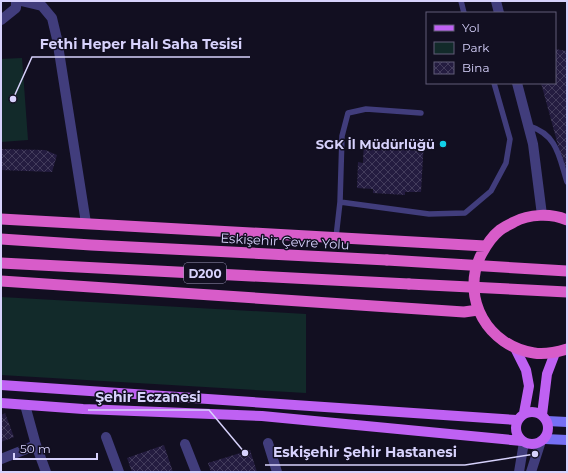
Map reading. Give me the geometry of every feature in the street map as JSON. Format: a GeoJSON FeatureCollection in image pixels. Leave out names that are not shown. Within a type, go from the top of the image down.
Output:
{"type":"FeatureCollection","features":[{"type":"Feature","properties":{"kind":"highway"},"geometry":{"type":"LineString","coordinates":[[567,220],[542,215],[520,219],[500,230],[485,246],[476,266],[473,288],[478,310],[487,326],[500,339],[516,348],[535,353],[555,353],[567,349]]}},
{"type":"Feature","properties":{"kind":"highway"},"geometry":{"type":"LineString","coordinates":[[1,219],[485,246]]}},
{"type":"Feature","properties":{"kind":"highway","name":"Eskişehir Çevre Yolu"},"geometry":{"type":"LineString","coordinates":[[1,239],[567,271]]}},
{"type":"Feature","properties":{"kind":"highway","name":"D200"},"geometry":{"type":"LineString","coordinates":[[1,263],[567,292]]}},
{"type":"Feature","properties":{"kind":"highway"},"geometry":{"type":"LineString","coordinates":[[1,281],[464,312],[478,310]]}},
{"type":"Feature","properties":{"kind":"main road"},"geometry":{"type":"LineString","coordinates":[[516,348],[526,370],[529,386],[521,416],[516,424],[516,433],[523,442]]}},
{"type":"Feature","properties":{"kind":"main road"},"geometry":{"type":"LineString","coordinates":[[543,440],[548,430],[545,418],[547,374],[555,353]]}},
{"type":"Feature","properties":{"kind":"main road"},"geometry":{"type":"LineString","coordinates":[[1,384],[521,416],[534,411],[545,418],[567,422]]}},
{"type":"Feature","properties":{"kind":"main road"},"geometry":{"type":"LineString","coordinates":[[1,403],[83,409],[262,416],[532,444],[543,440],[567,440]]}},
{"type":"Feature","properties":{"kind":"street"},"geometry":{"type":"LineString","coordinates":[[1,20],[16,8],[16,1]]}},
{"type":"Feature","properties":{"kind":"street"},"geometry":{"type":"LineString","coordinates":[[21,1],[42,6],[52,18],[57,39],[86,223]]}},
{"type":"Feature","properties":{"kind":"street"},"geometry":{"type":"LineString","coordinates":[[496,1],[499,12]]}},
{"type":"Feature","properties":{"kind":"street"},"geometry":{"type":"LineString","coordinates":[[517,84],[533,144],[542,215]]}},
{"type":"Feature","properties":{"kind":"street"},"geometry":{"type":"LineString","coordinates":[[25,405],[36,446],[46,472]]}},
{"type":"Feature","properties":{"kind":"street"},"geometry":{"type":"LineString","coordinates":[[106,436],[119,472]]}},
{"type":"Feature","properties":{"kind":"street"},"geometry":{"type":"LineString","coordinates":[[531,472],[543,440]]}},
{"type":"Feature","properties":{"kind":"street"},"geometry":{"type":"LineString","coordinates":[[519,472],[523,442]]}},
{"type":"Feature","properties":{"kind":"street"},"geometry":{"type":"LineString","coordinates":[[268,443],[277,472]]}},
{"type":"Feature","properties":{"kind":"street"},"geometry":{"type":"LineString","coordinates":[[185,444],[196,472]]}},
{"type":"Feature","properties":{"kind":"street"},"geometry":{"type":"LineString","coordinates":[[1,459],[36,446]]}},
{"type":"Feature","properties":{"kind":"lane"},"geometry":{"type":"LineString","coordinates":[[461,1],[464,12]]}},
{"type":"Feature","properties":{"kind":"lane"},"geometry":{"type":"LineString","coordinates":[[340,202],[429,214],[465,213],[491,191],[506,163],[510,139],[494,84]]}},
{"type":"Feature","properties":{"kind":"lane"},"geometry":{"type":"LineString","coordinates":[[336,238],[340,202],[342,136],[348,113],[366,109],[421,114]]}},
{"type":"Feature","properties":{"kind":"lane"},"geometry":{"type":"LineString","coordinates":[[529,126],[539,129],[556,147],[567,182]]}},
{"type":"Feature","properties":{"kind":"green space"},"geometry":{"type":"Polygon","coordinates":[[[22,58],[28,140],[1,142],[1,59],[22,58]]]}},
{"type":"Feature","properties":{"kind":"green space"},"geometry":{"type":"Polygon","coordinates":[[[1,297],[306,314],[306,393],[1,375],[1,297]]]}},
{"type":"Feature","properties":{"kind":"building"},"geometry":{"type":"Polygon","coordinates":[[[556,49],[567,51],[567,178],[541,84],[556,84],[556,49]]]}},
{"type":"Feature","properties":{"kind":"building"},"geometry":{"type":"Polygon","coordinates":[[[364,140],[413,142],[413,140],[424,140],[421,192],[405,192],[405,195],[373,193],[373,189],[357,188],[358,162],[363,163],[364,140]]]}},
{"type":"Feature","properties":{"kind":"building"},"geometry":{"type":"Polygon","coordinates":[[[1,149],[45,150],[57,155],[52,172],[1,170],[1,149]]]}},
{"type":"Feature","properties":{"kind":"building"},"geometry":{"type":"Polygon","coordinates":[[[5,413],[14,437],[1,442],[1,415],[5,413]]]}},
{"type":"Feature","properties":{"kind":"building"},"geometry":{"type":"Polygon","coordinates":[[[164,445],[173,472],[132,472],[127,458],[164,445]]]}},
{"type":"Feature","properties":{"kind":"building"},"geometry":{"type":"Polygon","coordinates":[[[250,450],[257,472],[211,472],[208,463],[250,450]]]}},
{"type":"Feature","properties":{"kind":"place","name":"Fethi Heper Halı Saha Tesisi"},"geometry":{"type":"Point","coordinates":[13,99]}},
{"type":"Feature","properties":{"kind":"place","name":"SGK İl Müdürlüğü"},"geometry":{"type":"Point","coordinates":[443,144]}},
{"type":"Feature","properties":{"kind":"place","name":"Şehir Eczanesi"},"geometry":{"type":"Point","coordinates":[245,453]}},
{"type":"Feature","properties":{"kind":"place","name":"Eskişehir Şehir Hastanesi"},"geometry":{"type":"Point","coordinates":[535,454]}}]}
